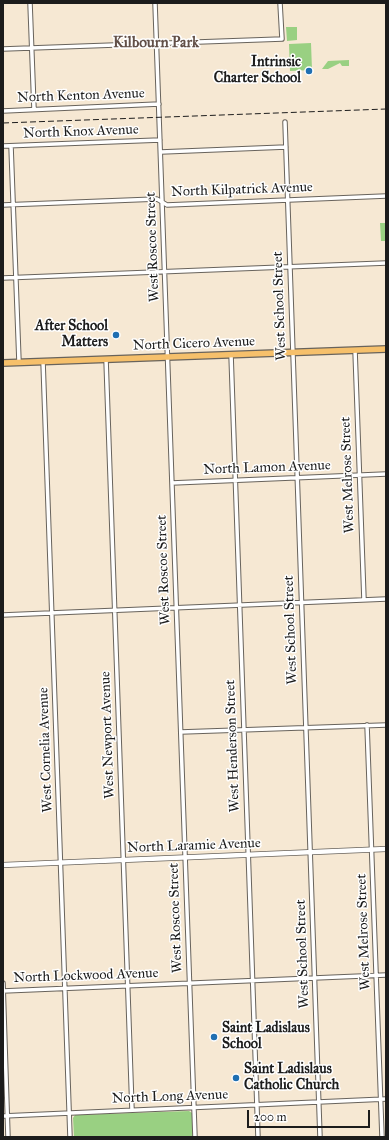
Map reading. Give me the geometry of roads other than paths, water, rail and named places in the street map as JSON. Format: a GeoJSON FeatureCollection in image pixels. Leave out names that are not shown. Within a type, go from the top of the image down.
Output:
{"type":"FeatureCollection","features":[{"type":"Feature","properties":{"kind":"main road","name":"North Cicero Avenue"},"geometry":{"type":"LineString","coordinates":[[3,363],[386,348]]}},
{"type":"Feature","properties":{"kind":"street"},"geometry":{"type":"LineString","coordinates":[[30,3],[34,109]]}},
{"type":"Feature","properties":{"kind":"street","name":"West Roscoe Street"},"geometry":{"type":"LineString","coordinates":[[155,3],[195,1137]]}},
{"type":"Feature","properties":{"kind":"street"},"geometry":{"type":"LineString","coordinates":[[3,49],[282,39],[280,3]]}},
{"type":"Feature","properties":{"kind":"street","name":"North Kenton Avenue"},"geometry":{"type":"LineString","coordinates":[[3,111],[159,104]]}},
{"type":"Feature","properties":{"kind":"street","name":"West School Street"},"geometry":{"type":"LineString","coordinates":[[285,122],[320,1137]]}},
{"type":"Feature","properties":{"kind":"street","name":"North Knox Avenue"},"geometry":{"type":"LineString","coordinates":[[3,146],[160,140]]}},
{"type":"Feature","properties":{"kind":"street"},"geometry":{"type":"LineString","coordinates":[[11,146],[19,362]]}},
{"type":"Feature","properties":{"kind":"street"},"geometry":{"type":"LineString","coordinates":[[161,152],[286,147]]}},
{"type":"Feature","properties":{"kind":"street","name":"North Kilpatrick Avenue"},"geometry":{"type":"LineString","coordinates":[[3,205],[157,199],[168,205],[386,196]]}},
{"type":"Feature","properties":{"kind":"street"},"geometry":{"type":"LineString","coordinates":[[3,278],[386,263]]}},
{"type":"Feature","properties":{"kind":"street","name":"West Melrose Street"},"geometry":{"type":"LineString","coordinates":[[355,350],[364,600]]}},
{"type":"Feature","properties":{"kind":"street","name":"West Henderson Street"},"geometry":{"type":"LineString","coordinates":[[231,354],[258,1137]]}},
{"type":"Feature","properties":{"kind":"street","name":"West Newport Avenue"},"geometry":{"type":"LineString","coordinates":[[106,359],[132,1110]]}},
{"type":"Feature","properties":{"kind":"street","name":"West Cornelia Avenue"},"geometry":{"type":"LineString","coordinates":[[43,362],[70,1137]]}},
{"type":"Feature","properties":{"kind":"street","name":"North Lamon Avenue"},"geometry":{"type":"LineString","coordinates":[[172,483],[386,474]]}},
{"type":"Feature","properties":{"kind":"street"},"geometry":{"type":"LineString","coordinates":[[3,615],[386,599]]}},
{"type":"Feature","properties":{"kind":"street","name":"West Melrose Street"},"geometry":{"type":"LineString","coordinates":[[367,725],[382,1137]]}},
{"type":"Feature","properties":{"kind":"street"},"geometry":{"type":"LineString","coordinates":[[181,732],[386,725]]}},
{"type":"Feature","properties":{"kind":"street","name":"North Laramie Avenue"},"geometry":{"type":"LineString","coordinates":[[3,865],[386,850]]}},
{"type":"Feature","properties":{"kind":"street","name":"North Lockwood Avenue"},"geometry":{"type":"LineString","coordinates":[[3,991],[386,975]]}},
{"type":"Feature","properties":{"kind":"street"},"geometry":{"type":"LineString","coordinates":[[3,983],[5,1116],[8,1137]]}},
{"type":"Feature","properties":{"kind":"street","name":"North Long Avenue"},"geometry":{"type":"LineString","coordinates":[[5,1116],[386,1099]]}},
{"type":"Feature","properties":{"kind":"railway"},"geometry":{"type":"LineString","coordinates":[[3,123],[386,109]]}},
{"type":"Feature","properties":{"kind":"place","name":"Intrinsic Charter School"},"geometry":{"type":"Point","coordinates":[309,71]}},
{"type":"Feature","properties":{"kind":"place","name":"After School Matters"},"geometry":{"type":"Point","coordinates":[116,335]}},
{"type":"Feature","properties":{"kind":"place","name":"Saint Ladislaus School"},"geometry":{"type":"Point","coordinates":[214,1037]}},
{"type":"Feature","properties":{"kind":"place","name":"Saint Ladislaus Catholic Church"},"geometry":{"type":"Point","coordinates":[236,1078]}},
{"type":"Feature","properties":{"kind":"district","name":"Kilbourn Park"},"geometry":{"type":"Point","coordinates":[156,43]}}]}
